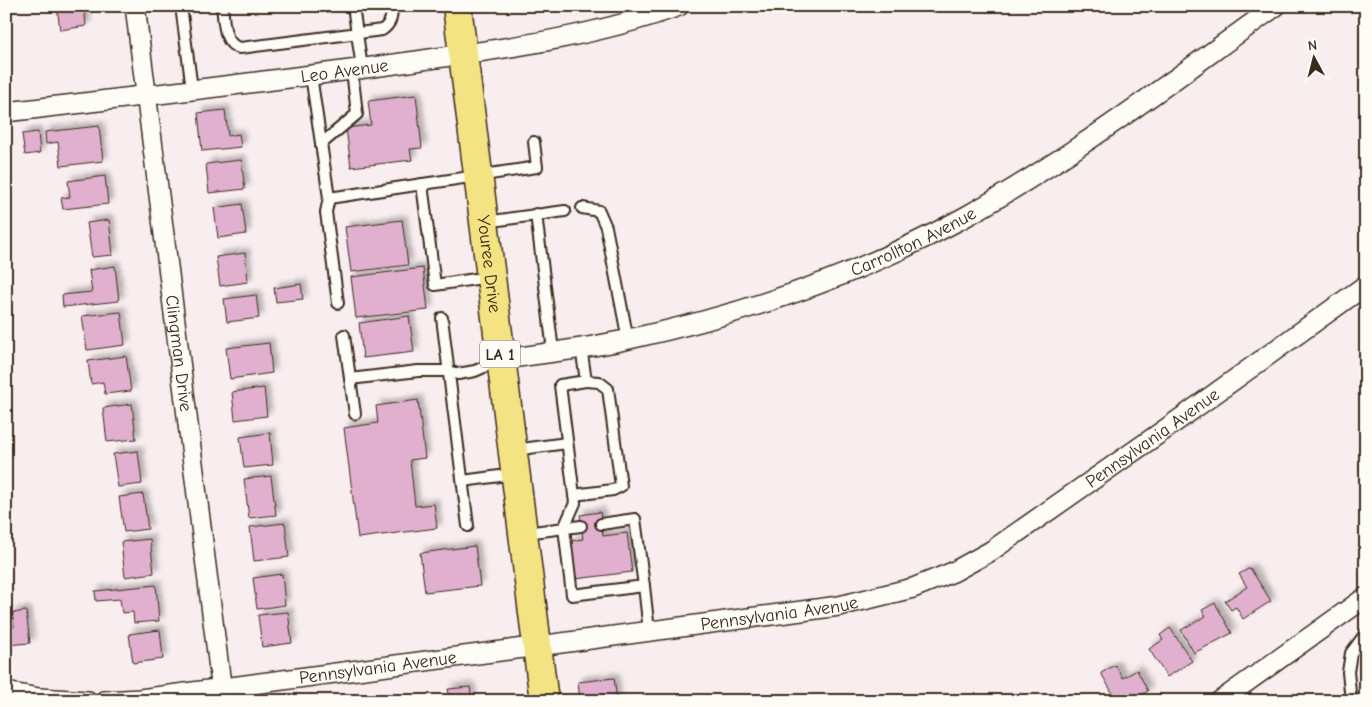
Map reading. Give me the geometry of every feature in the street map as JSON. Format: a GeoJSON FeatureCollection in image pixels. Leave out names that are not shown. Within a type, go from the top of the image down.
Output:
{"type":"FeatureCollection","features":[{"type":"Feature","properties":{"kind":"main road","name":"Youree Drive"},"geometry":{"type":"LineString","coordinates":[[457,6],[544,701]]}},
{"type":"Feature","properties":{"kind":"street","name":"Clingman Drive"},"geometry":{"type":"LineString","coordinates":[[135,6],[222,695]]}},
{"type":"Feature","properties":{"kind":"street","name":"Leo Avenue"},"geometry":{"type":"LineString","coordinates":[[6,112],[311,75],[534,44],[586,34],[679,6]]}},
{"type":"Feature","properties":{"kind":"street","name":"Carrollton Avenue"},"geometry":{"type":"LineString","coordinates":[[500,360],[628,340],[771,301],[881,258],[961,219],[1070,152],[1276,6]]}},
{"type":"Feature","properties":{"kind":"street","name":"Pennsylvania Avenue"},"geometry":{"type":"LineString","coordinates":[[104,701],[222,695],[536,645],[839,606],[913,588],[953,572],[991,551],[1366,285]]}},
{"type":"Feature","properties":{"kind":"street"},"geometry":{"type":"LineString","coordinates":[[1220,701],[1366,597]]}},
{"type":"Feature","properties":{"kind":"street"},"geometry":{"type":"LineString","coordinates":[[6,692],[39,698],[88,701]]}},
{"type":"Feature","properties":{"kind":"lane"},"geometry":{"type":"LineString","coordinates":[[181,6],[192,89]]}},
{"type":"Feature","properties":{"kind":"lane"},"geometry":{"type":"LineString","coordinates":[[222,6],[229,42],[234,47],[382,30],[388,26],[392,18],[392,6]]}},
{"type":"Feature","properties":{"kind":"lane"},"geometry":{"type":"LineString","coordinates":[[321,144],[357,114],[356,34],[352,6]]}},
{"type":"Feature","properties":{"kind":"lane"},"geometry":{"type":"LineString","coordinates":[[311,75],[329,198],[326,212],[338,303]]}},
{"type":"Feature","properties":{"kind":"lane"},"geometry":{"type":"LineString","coordinates":[[329,198],[537,167],[534,142]]}},
{"type":"Feature","properties":{"kind":"lane"},"geometry":{"type":"LineString","coordinates":[[422,184],[435,285],[490,277]]}},
{"type":"Feature","properties":{"kind":"lane"},"geometry":{"type":"LineString","coordinates":[[484,222],[550,213],[565,206]]}},
{"type":"Feature","properties":{"kind":"lane"},"geometry":{"type":"LineString","coordinates":[[585,206],[599,211],[606,227],[628,340]]}},
{"type":"Feature","properties":{"kind":"lane"},"geometry":{"type":"LineString","coordinates":[[536,214],[553,351]]}},
{"type":"Feature","properties":{"kind":"lane"},"geometry":{"type":"LineString","coordinates":[[442,318],[468,526]]}},
{"type":"Feature","properties":{"kind":"lane"},"geometry":{"type":"LineString","coordinates":[[344,335],[354,414]]}},
{"type":"Feature","properties":{"kind":"lane"},"geometry":{"type":"LineString","coordinates":[[581,347],[586,381]]}},
{"type":"Feature","properties":{"kind":"lane"},"geometry":{"type":"LineString","coordinates":[[350,379],[418,371],[448,371],[458,374],[475,371],[500,360]]}},
{"type":"Feature","properties":{"kind":"lane"},"geometry":{"type":"LineString","coordinates":[[574,495],[613,490],[621,486],[608,389],[599,382],[586,381],[560,384],[575,503],[576,527],[572,595],[644,586]]}},
{"type":"Feature","properties":{"kind":"lane"},"geometry":{"type":"LineString","coordinates":[[463,481],[568,443]]}},
{"type":"Feature","properties":{"kind":"lane"},"geometry":{"type":"LineString","coordinates":[[603,523],[635,519],[649,631]]}},
{"type":"Feature","properties":{"kind":"lane"},"geometry":{"type":"LineString","coordinates":[[522,534],[576,527]]}},
{"type":"Feature","properties":{"kind":"lane"},"geometry":{"type":"LineString","coordinates":[[1351,701],[1348,672],[1351,653],[1366,633]]}},
{"type":"Feature","properties":{"kind":"building"},"geometry":{"type":"Polygon","coordinates":[[[57,6],[84,6],[86,26],[60,30],[57,6]]]}},
{"type":"Feature","properties":{"kind":"building"},"geometry":{"type":"Polygon","coordinates":[[[416,95],[422,148],[410,149],[412,160],[351,167],[346,128],[371,125],[368,101],[416,95]]]}},
{"type":"Feature","properties":{"kind":"building"},"geometry":{"type":"Polygon","coordinates":[[[225,110],[228,136],[239,134],[241,147],[202,151],[198,113],[225,110]]]}},
{"type":"Feature","properties":{"kind":"building"},"geometry":{"type":"Polygon","coordinates":[[[99,126],[103,161],[61,166],[58,142],[46,144],[45,132],[99,126]]]}},
{"type":"Feature","properties":{"kind":"building"},"geometry":{"type":"Polygon","coordinates":[[[38,132],[40,153],[25,155],[22,134],[38,132]]]}},
{"type":"Feature","properties":{"kind":"building"},"geometry":{"type":"Polygon","coordinates":[[[241,160],[245,189],[209,193],[206,164],[241,160]]]}},
{"type":"Feature","properties":{"kind":"building"},"geometry":{"type":"Polygon","coordinates":[[[105,176],[108,204],[63,209],[61,198],[70,197],[68,181],[105,176]]]}},
{"type":"Feature","properties":{"kind":"building"},"geometry":{"type":"Polygon","coordinates":[[[242,204],[246,234],[218,238],[214,208],[242,204]]]}},
{"type":"Feature","properties":{"kind":"building"},"geometry":{"type":"Polygon","coordinates":[[[109,220],[113,255],[92,257],[87,223],[109,220]]]}},
{"type":"Feature","properties":{"kind":"building"},"geometry":{"type":"Polygon","coordinates":[[[402,220],[408,265],[351,272],[345,227],[402,220]]]}},
{"type":"Feature","properties":{"kind":"building"},"geometry":{"type":"Polygon","coordinates":[[[245,253],[248,282],[220,286],[216,257],[245,253]]]}},
{"type":"Feature","properties":{"kind":"building"},"geometry":{"type":"Polygon","coordinates":[[[115,266],[119,301],[63,307],[62,295],[92,292],[89,270],[115,266]]]}},
{"type":"Feature","properties":{"kind":"building"},"geometry":{"type":"Polygon","coordinates":[[[423,268],[428,310],[356,318],[351,277],[423,268]]]}},
{"type":"Feature","properties":{"kind":"building"},"geometry":{"type":"Polygon","coordinates":[[[301,284],[303,299],[276,302],[274,288],[301,284]]]}},
{"type":"Feature","properties":{"kind":"building"},"geometry":{"type":"Polygon","coordinates":[[[256,295],[259,318],[227,322],[224,299],[256,295]]]}},
{"type":"Feature","properties":{"kind":"building"},"geometry":{"type":"Polygon","coordinates":[[[121,312],[125,345],[87,350],[82,316],[121,312]]]}},
{"type":"Feature","properties":{"kind":"building"},"geometry":{"type":"Polygon","coordinates":[[[409,316],[414,352],[363,358],[359,323],[409,316]]]}},
{"type":"Feature","properties":{"kind":"building"},"geometry":{"type":"Polygon","coordinates":[[[269,343],[272,373],[230,379],[226,348],[269,343]]]}},
{"type":"Feature","properties":{"kind":"building"},"geometry":{"type":"Polygon","coordinates":[[[126,356],[131,391],[105,394],[103,382],[91,384],[88,361],[126,356]]]}},
{"type":"Feature","properties":{"kind":"building"},"geometry":{"type":"Polygon","coordinates":[[[264,388],[267,416],[235,420],[232,392],[264,388]]]}},
{"type":"Feature","properties":{"kind":"building"},"geometry":{"type":"Polygon","coordinates":[[[418,400],[425,458],[410,460],[415,506],[434,504],[437,528],[358,538],[344,428],[378,423],[376,406],[418,400]]]}},
{"type":"Feature","properties":{"kind":"building"},"geometry":{"type":"Polygon","coordinates":[[[132,404],[136,439],[107,442],[103,408],[132,404]]]}},
{"type":"Feature","properties":{"kind":"building"},"geometry":{"type":"Polygon","coordinates":[[[270,433],[273,465],[244,468],[240,437],[270,433]]]}},
{"type":"Feature","properties":{"kind":"building"},"geometry":{"type":"Polygon","coordinates":[[[138,451],[142,484],[118,487],[113,454],[138,451]]]}},
{"type":"Feature","properties":{"kind":"building"},"geometry":{"type":"Polygon","coordinates":[[[271,476],[276,515],[249,518],[244,479],[271,476]]]}},
{"type":"Feature","properties":{"kind":"building"},"geometry":{"type":"Polygon","coordinates":[[[143,494],[148,529],[124,532],[119,497],[143,494]]]}},
{"type":"Feature","properties":{"kind":"building"},"geometry":{"type":"Polygon","coordinates":[[[600,512],[603,536],[627,533],[632,572],[575,579],[571,541],[583,539],[580,515],[600,512]]]}},
{"type":"Feature","properties":{"kind":"building"},"geometry":{"type":"Polygon","coordinates":[[[285,523],[289,557],[254,561],[250,527],[285,523]]]}},
{"type":"Feature","properties":{"kind":"building"},"geometry":{"type":"Polygon","coordinates":[[[150,539],[154,573],[125,577],[121,542],[150,539]]]}},
{"type":"Feature","properties":{"kind":"building"},"geometry":{"type":"Polygon","coordinates":[[[475,546],[480,586],[425,592],[420,553],[475,546]]]}},
{"type":"Feature","properties":{"kind":"building"},"geometry":{"type":"Polygon","coordinates":[[[1250,568],[1271,601],[1243,619],[1236,607],[1231,610],[1225,601],[1247,587],[1239,574],[1250,568]]]}},
{"type":"Feature","properties":{"kind":"building"},"geometry":{"type":"Polygon","coordinates":[[[282,574],[285,605],[257,609],[253,578],[282,574]]]}},
{"type":"Feature","properties":{"kind":"building"},"geometry":{"type":"Polygon","coordinates":[[[156,585],[159,621],[134,623],[133,612],[122,613],[120,599],[96,601],[95,591],[156,585]]]}},
{"type":"Feature","properties":{"kind":"building"},"geometry":{"type":"Polygon","coordinates":[[[1215,603],[1232,633],[1194,653],[1181,630],[1206,616],[1202,610],[1215,603]]]}},
{"type":"Feature","properties":{"kind":"building"},"geometry":{"type":"Polygon","coordinates":[[[26,611],[30,643],[6,645],[6,628],[14,627],[12,613],[26,611]]]}},
{"type":"Feature","properties":{"kind":"building"},"geometry":{"type":"Polygon","coordinates":[[[288,612],[292,643],[262,647],[258,615],[288,612]]]}},
{"type":"Feature","properties":{"kind":"building"},"geometry":{"type":"Polygon","coordinates":[[[1170,628],[1192,661],[1167,677],[1149,649],[1163,640],[1160,635],[1170,628]]]}},
{"type":"Feature","properties":{"kind":"building"},"geometry":{"type":"Polygon","coordinates":[[[160,630],[163,659],[133,663],[129,634],[160,630]]]}},
{"type":"Feature","properties":{"kind":"building"},"geometry":{"type":"Polygon","coordinates":[[[1115,665],[1123,678],[1137,670],[1148,691],[1130,701],[1117,701],[1101,673],[1115,665]]]}},
{"type":"Feature","properties":{"kind":"building"},"geometry":{"type":"Polygon","coordinates":[[[614,678],[617,701],[580,701],[578,682],[614,678]]]}},
{"type":"Feature","properties":{"kind":"building"},"geometry":{"type":"Polygon","coordinates":[[[470,687],[472,701],[450,701],[448,689],[470,687]]]}}]}
